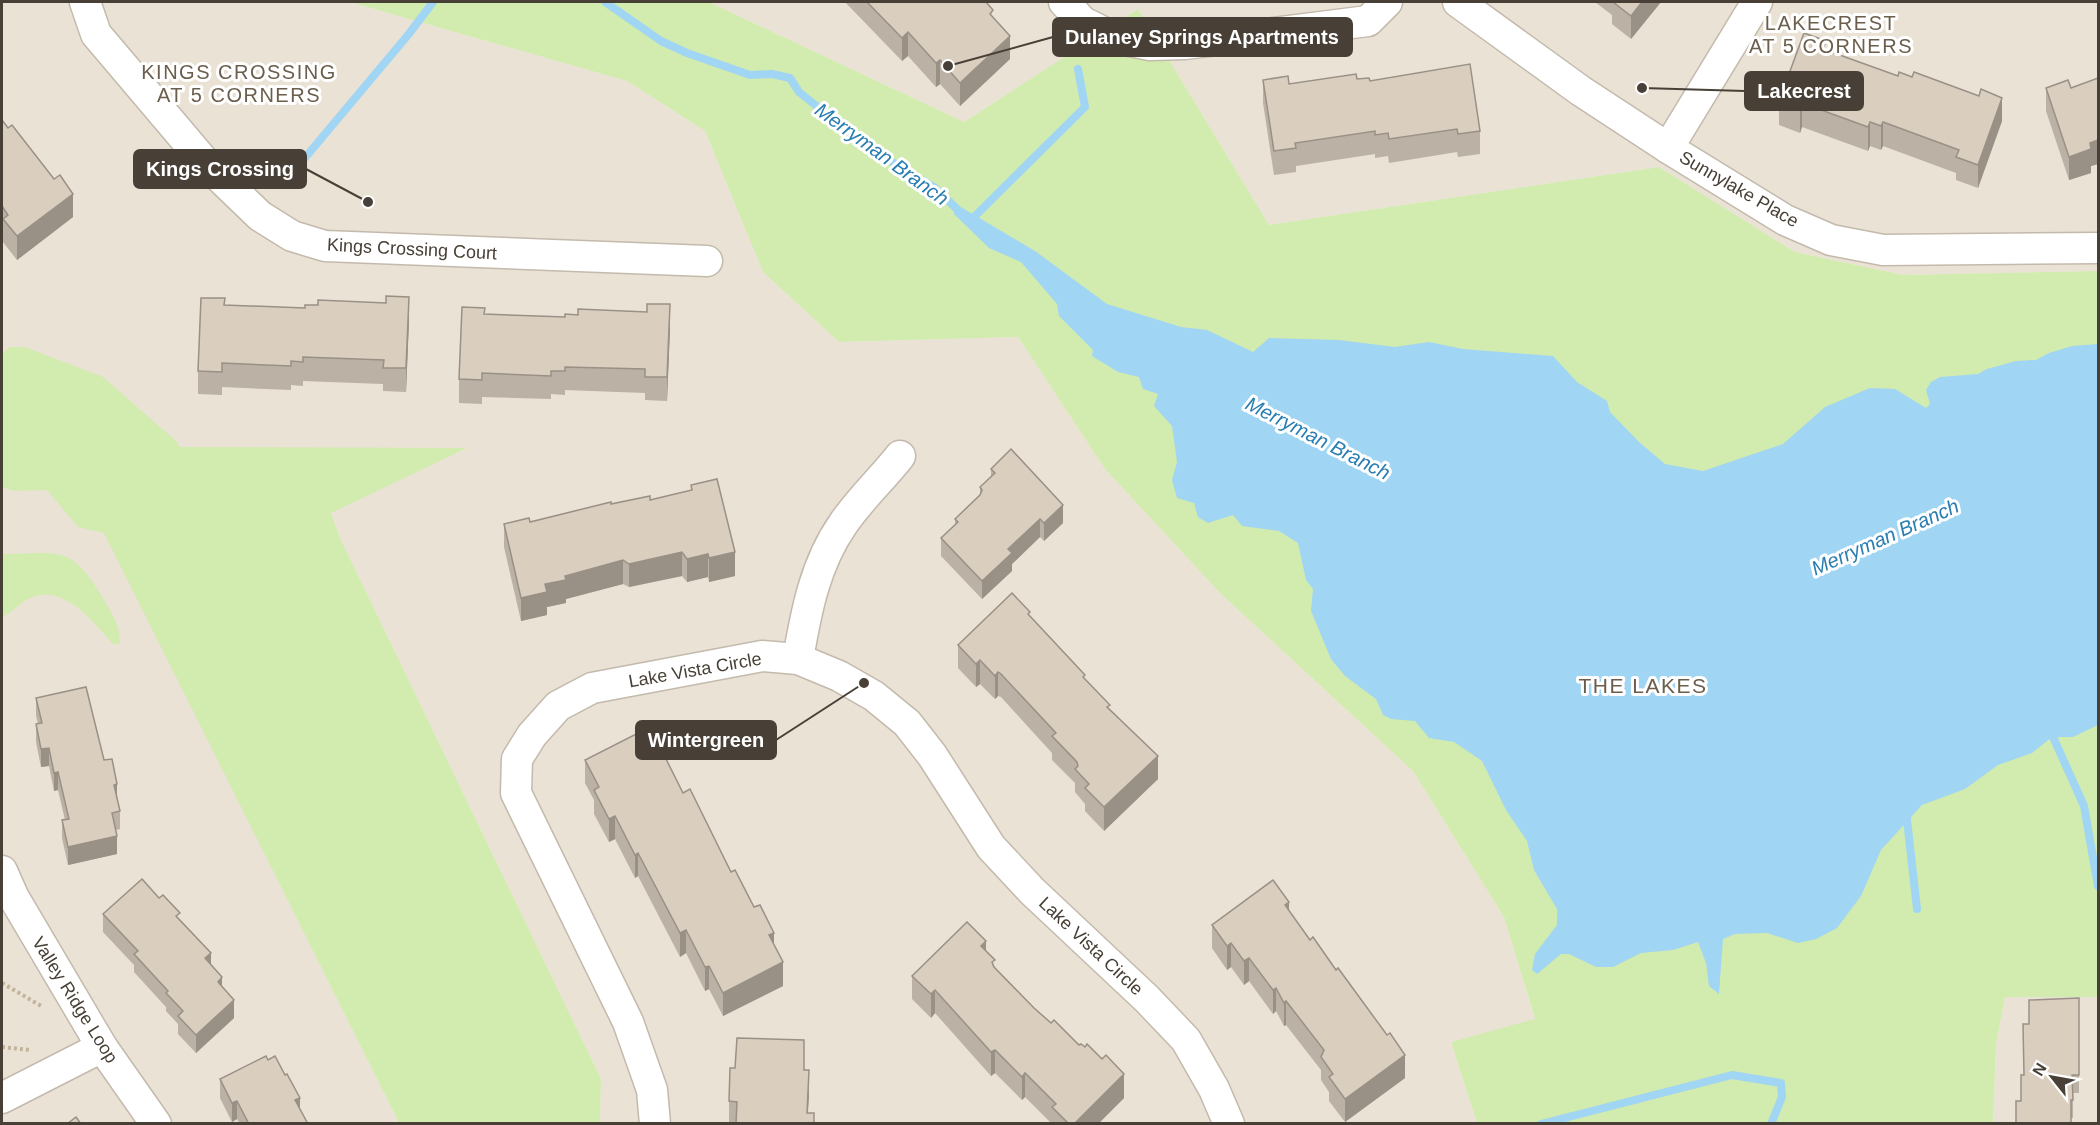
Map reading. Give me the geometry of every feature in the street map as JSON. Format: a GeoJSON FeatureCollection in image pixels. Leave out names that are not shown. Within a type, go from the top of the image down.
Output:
{"type":"FeatureCollection","features":[{"type":"Feature","properties":{"kind":"street","name":"Kings Crossing Court"},"geometry":{"type":"LineString","coordinates":[[85,2],[96,34],[207,165],[260,216],[292,236],[325,246],[707,261]]}},
{"type":"Feature","properties":{"kind":"street"},"geometry":{"type":"LineString","coordinates":[[1064,2],[1083,22],[1115,38],[1150,45],[1185,44],[1368,21],[1387,2]]}},
{"type":"Feature","properties":{"kind":"street","name":"Sunnylake Place"},"geometry":{"type":"LineString","coordinates":[[1458,2],[1581,91],[1668,148],[1785,220],[1831,240],[1883,250],[2098,248]]}},
{"type":"Feature","properties":{"kind":"street"},"geometry":{"type":"LineString","coordinates":[[1668,148],[1757,2]]}},
{"type":"Feature","properties":{"kind":"street"},"geometry":{"type":"LineString","coordinates":[[798,659],[807,604],[822,564],[843,524],[900,456]]}},
{"type":"Feature","properties":{"kind":"street","name":"Lake Vista Circle"},"geometry":{"type":"LineString","coordinates":[[655,1124],[652,1090],[628,1022],[516,793],[517,759],[532,735],[558,706],[592,688],[762,656],[798,659],[839,676],[874,696],[907,723],[932,755],[991,847],[1032,891],[1147,999],[1186,1040],[1214,1089],[1229,1124]]}},
{"type":"Feature","properties":{"kind":"street","name":"Valley Ridge Loop"},"geometry":{"type":"LineString","coordinates":[[2,871],[20,909],[102,1047],[156,1124]]}},
{"type":"Feature","properties":{"kind":"street"},"geometry":{"type":"LineString","coordinates":[[2,1098],[102,1047]]}},
{"type":"Feature","properties":{"kind":"path"},"geometry":{"type":"LineString","coordinates":[[2,983],[46,1009]]}},
{"type":"Feature","properties":{"kind":"path"},"geometry":{"type":"LineString","coordinates":[[2,1047],[32,1051]]}},
{"type":"Feature","properties":{"kind":"shaded area"},"geometry":{"type":"Polygon","coordinates":[[[2,2],[350,2],[627,81],[705,131],[763,272],[839,342],[1018,337],[1105,469],[1221,594],[1413,771],[1504,917],[1535,1020],[1451,1042],[1477,1123],[600,1123],[601,1079],[340,538],[331,512],[465,449],[62,447],[399,1123],[2,1124],[2,2]]]}},
{"type":"Feature","properties":{"kind":"shaded area"},"geometry":{"type":"Polygon","coordinates":[[[709,2],[2098,2],[2098,271],[1903,275],[1795,252],[1659,167],[1269,225],[1138,9],[964,122],[709,2]]]}},
{"type":"Feature","properties":{"kind":"shaded area"},"geometry":{"type":"Polygon","coordinates":[[[2005,997],[2098,997],[2098,1123],[1993,1124],[1996,1044],[2005,997]]]}},
{"type":"Feature","properties":{"kind":"green space"},"geometry":{"type":"Polygon","coordinates":[[[350,2],[709,2],[964,122],[1138,9],[1269,225],[1659,167],[1795,252],[1903,275],[2098,271],[2098,997],[2005,997],[1996,1044],[1993,1123],[1477,1123],[1451,1042],[1535,1019],[1504,917],[1413,771],[1221,594],[1105,469],[1018,337],[839,342],[763,272],[705,131],[627,81],[350,2]]]}},
{"type":"Feature","properties":{"kind":"green space"},"geometry":{"type":"Polygon","coordinates":[[[9,347],[25,347],[103,377],[177,442],[179,447],[467,448],[331,513],[340,538],[601,1079],[600,1123],[399,1123],[104,533],[78,527],[47,490],[15,491],[2,487],[2,355],[9,347]]]}},
{"type":"Feature","properties":{"kind":"green space"},"geometry":{"type":"Polygon","coordinates":[[[50,553],[71,560],[91,580],[109,608],[117,625],[120,644],[113,644],[78,608],[57,596],[33,597],[2,617],[2,554],[50,553]]]}},
{"type":"Feature","properties":{"kind":"water"},"geometry":{"type":"Polygon","coordinates":[[[954,203],[1035,251],[1107,304],[1181,327],[1207,330],[1253,352],[1269,338],[1339,340],[1395,347],[1429,342],[1463,349],[1553,356],[1577,382],[1607,401],[1610,412],[1639,442],[1665,464],[1703,471],[1783,444],[1825,407],[1870,388],[1895,389],[1926,408],[1930,404],[1926,390],[1931,382],[1940,377],[1978,374],[1987,369],[2016,361],[2036,360],[2049,353],[2072,346],[2098,344],[2098,725],[2073,737],[2052,737],[2032,753],[1998,765],[1965,789],[1922,805],[1881,850],[1861,896],[1837,928],[1816,939],[1798,943],[1767,933],[1735,934],[1723,939],[1719,994],[1709,986],[1706,963],[1698,942],[1673,950],[1641,953],[1613,967],[1596,967],[1569,954],[1561,954],[1537,974],[1532,970],[1535,954],[1557,925],[1557,909],[1534,870],[1527,841],[1506,810],[1482,761],[1454,742],[1429,738],[1415,721],[1391,719],[1383,715],[1376,699],[1345,676],[1331,659],[1311,611],[1313,589],[1306,580],[1298,543],[1279,531],[1242,526],[1233,515],[1208,523],[1198,517],[1194,503],[1177,498],[1172,480],[1177,462],[1172,426],[1154,406],[1158,394],[1143,389],[1139,377],[1118,372],[1092,356],[1093,350],[1059,316],[1057,304],[1021,262],[989,248],[954,214],[954,203]]]}},
{"type":"Feature","properties":{"kind":"building"},"geometry":{"type":"Polygon","coordinates":[[[867,2],[986,2],[993,10],[990,14],[1010,36],[960,83],[940,60],[936,63],[908,32],[902,38],[867,2]]]}},
{"type":"Feature","properties":{"kind":"building"},"geometry":{"type":"Polygon","coordinates":[[[1613,2],[1642,2],[1631,16],[1613,2]]]}},
{"type":"Feature","properties":{"kind":"building"},"geometry":{"type":"Polygon","coordinates":[[[1804,33],[1826,41],[1823,49],[1898,76],[1899,72],[1912,77],[1914,72],[1979,96],[1981,89],[2002,98],[1978,165],[1956,157],[1959,150],[1883,122],[1881,126],[1870,122],[1868,127],[1802,103],[1800,109],[1779,101],[1804,33]]]}},
{"type":"Feature","properties":{"kind":"building"},"geometry":{"type":"Polygon","coordinates":[[[1470,64],[1480,131],[1458,134],[1457,129],[1389,139],[1388,133],[1375,135],[1375,131],[1295,143],[1296,148],[1274,151],[1263,80],[1288,76],[1289,84],[1356,74],[1357,79],[1369,78],[1370,81],[1470,64]]]}},
{"type":"Feature","properties":{"kind":"building"},"geometry":{"type":"Polygon","coordinates":[[[2098,78],[2098,140],[2090,143],[2091,149],[2069,157],[2046,88],[2068,80],[2071,88],[2098,78]]]}},
{"type":"Feature","properties":{"kind":"building"},"geometry":{"type":"Polygon","coordinates":[[[2,120],[8,128],[12,125],[54,179],[60,175],[73,194],[17,236],[3,219],[8,215],[2,206],[2,120]]]}},
{"type":"Feature","properties":{"kind":"building"},"geometry":{"type":"Polygon","coordinates":[[[386,296],[409,297],[406,368],[383,368],[384,360],[303,357],[303,362],[291,361],[291,366],[222,363],[222,372],[198,371],[201,298],[225,298],[224,305],[305,308],[305,305],[318,305],[318,300],[386,303],[386,296]]]}},
{"type":"Feature","properties":{"kind":"building"},"geometry":{"type":"Polygon","coordinates":[[[647,304],[670,304],[667,377],[645,377],[645,369],[565,367],[565,371],[551,371],[551,376],[482,373],[482,380],[459,379],[462,307],[485,308],[484,314],[565,317],[565,314],[578,315],[578,309],[647,312],[647,304]]]}},
{"type":"Feature","properties":{"kind":"building"},"geometry":{"type":"Polygon","coordinates":[[[1011,449],[1063,505],[1044,523],[1040,519],[1008,549],[1012,553],[982,581],[941,538],[958,522],[955,519],[980,495],[982,490],[980,487],[995,473],[991,469],[1011,449]]]}},
{"type":"Feature","properties":{"kind":"building"},"geometry":{"type":"Polygon","coordinates":[[[717,479],[735,552],[709,558],[708,554],[687,559],[682,552],[629,564],[623,560],[565,576],[566,580],[545,584],[547,592],[521,598],[504,524],[529,518],[530,522],[611,502],[611,504],[650,496],[650,500],[692,490],[691,485],[717,479]]]}},
{"type":"Feature","properties":{"kind":"building"},"geometry":{"type":"Polygon","coordinates":[[[1012,593],[1030,612],[1028,614],[1085,675],[1083,677],[1110,705],[1107,707],[1158,756],[1104,807],[1085,788],[1089,784],[1075,769],[1078,766],[1077,762],[1052,736],[1056,733],[1001,674],[998,672],[995,676],[980,660],[976,664],[958,645],[1012,593]]]}},
{"type":"Feature","properties":{"kind":"building"},"geometry":{"type":"Polygon","coordinates":[[[86,687],[104,760],[112,759],[117,784],[114,785],[120,811],[112,813],[117,836],[68,847],[62,820],[69,819],[58,772],[54,773],[49,748],[41,749],[36,724],[42,723],[36,698],[86,687]]]}},
{"type":"Feature","properties":{"kind":"building"},"geometry":{"type":"Polygon","coordinates":[[[646,729],[660,757],[664,755],[683,793],[690,789],[731,872],[735,870],[754,907],[760,905],[774,933],[769,935],[783,962],[723,993],[709,966],[705,967],[686,930],[680,933],[638,853],[635,855],[615,816],[609,819],[594,790],[599,787],[585,760],[646,729]]]}},
{"type":"Feature","properties":{"kind":"building"},"geometry":{"type":"Polygon","coordinates":[[[142,879],[159,898],[163,895],[180,913],[176,916],[211,953],[205,958],[222,977],[218,982],[234,1000],[196,1035],[178,1016],[183,1011],[166,993],[168,991],[134,954],[138,951],[103,914],[142,879]]]}},
{"type":"Feature","properties":{"kind":"building"},"geometry":{"type":"Polygon","coordinates":[[[1273,880],[1289,902],[1285,905],[1310,940],[1313,937],[1336,970],[1338,968],[1387,1035],[1390,1033],[1405,1055],[1345,1099],[1329,1077],[1333,1074],[1321,1057],[1324,1050],[1286,1001],[1284,1003],[1276,988],[1273,990],[1249,958],[1244,961],[1231,943],[1227,946],[1212,925],[1273,880]]]}},
{"type":"Feature","properties":{"kind":"building"},"geometry":{"type":"Polygon","coordinates":[[[967,922],[986,941],[981,946],[995,960],[992,962],[994,967],[1034,1008],[1051,1023],[1054,1020],[1079,1045],[1085,1047],[1087,1044],[1102,1059],[1106,1055],[1124,1074],[1074,1124],[1069,1124],[1052,1107],[1056,1104],[1025,1073],[1022,1077],[995,1050],[991,1052],[935,990],[931,994],[912,976],[967,922]]]}},
{"type":"Feature","properties":{"kind":"building"},"geometry":{"type":"Polygon","coordinates":[[[2079,998],[2079,1075],[2072,1075],[2071,1124],[2016,1124],[2016,1101],[2021,1101],[2021,1075],[2024,1075],[2023,1024],[2029,1024],[2029,1000],[2079,998]]]}},
{"type":"Feature","properties":{"kind":"building"},"geometry":{"type":"Polygon","coordinates":[[[737,1038],[804,1040],[804,1070],[809,1070],[807,1113],[814,1113],[814,1124],[736,1124],[737,1102],[729,1101],[730,1068],[735,1068],[737,1038]]]}},
{"type":"Feature","properties":{"kind":"building"},"geometry":{"type":"Polygon","coordinates":[[[266,1056],[268,1060],[275,1056],[285,1075],[287,1074],[300,1098],[295,1100],[308,1124],[249,1124],[237,1101],[232,1103],[220,1079],[266,1056]]]}},
{"type":"Feature","properties":{"kind":"building"},"geometry":{"type":"Polygon","coordinates":[[[76,1117],[81,1124],[67,1124],[76,1117]]]}},
{"type":"Feature","properties":{"kind":"waterway"},"geometry":{"type":"LineString","coordinates":[[304,159],[433,2]]}},
{"type":"Feature","properties":{"kind":"waterway","name":"Merryman Branch"},"geometry":{"type":"LineString","coordinates":[[605,2],[661,41],[687,53],[750,75],[772,74],[790,78],[799,92],[869,148],[935,188],[960,212]]}},
{"type":"Feature","properties":{"kind":"waterway"},"geometry":{"type":"LineString","coordinates":[[969,222],[1085,107],[1078,69]]}},
{"type":"Feature","properties":{"kind":"waterway"},"geometry":{"type":"LineString","coordinates":[[2049,728],[2084,806],[2098,886]]}},
{"type":"Feature","properties":{"kind":"waterway"},"geometry":{"type":"LineString","coordinates":[[1906,811],[1917,909]]}},
{"type":"Feature","properties":{"kind":"waterway"},"geometry":{"type":"LineString","coordinates":[[1541,1124],[1732,1075],[1781,1083],[1782,1097],[1771,1124]]}},
{"type":"Feature","properties":{"kind":"place","name":"Dulaney Springs Apartments"},"geometry":{"type":"Point","coordinates":[948,66]}},
{"type":"Feature","properties":{"kind":"place","name":"Lakecrest"},"geometry":{"type":"Point","coordinates":[1642,88]}},
{"type":"Feature","properties":{"kind":"place","name":"Kings Crossing"},"geometry":{"type":"Point","coordinates":[368,202]}},
{"type":"Feature","properties":{"kind":"place","name":"Wintergreen"},"geometry":{"type":"Point","coordinates":[864,683]}},
{"type":"Feature","properties":{"kind":"district","name":"LAKECREST AT 5 CORNERS"},"geometry":{"type":"Point","coordinates":[1831,34]}},
{"type":"Feature","properties":{"kind":"district","name":"KINGS CROSSING AT 5 CORNERS"},"geometry":{"type":"Point","coordinates":[239,84]}},
{"type":"Feature","properties":{"kind":"district","name":"THE LAKES"},"geometry":{"type":"Point","coordinates":[1643,686]}}]}
